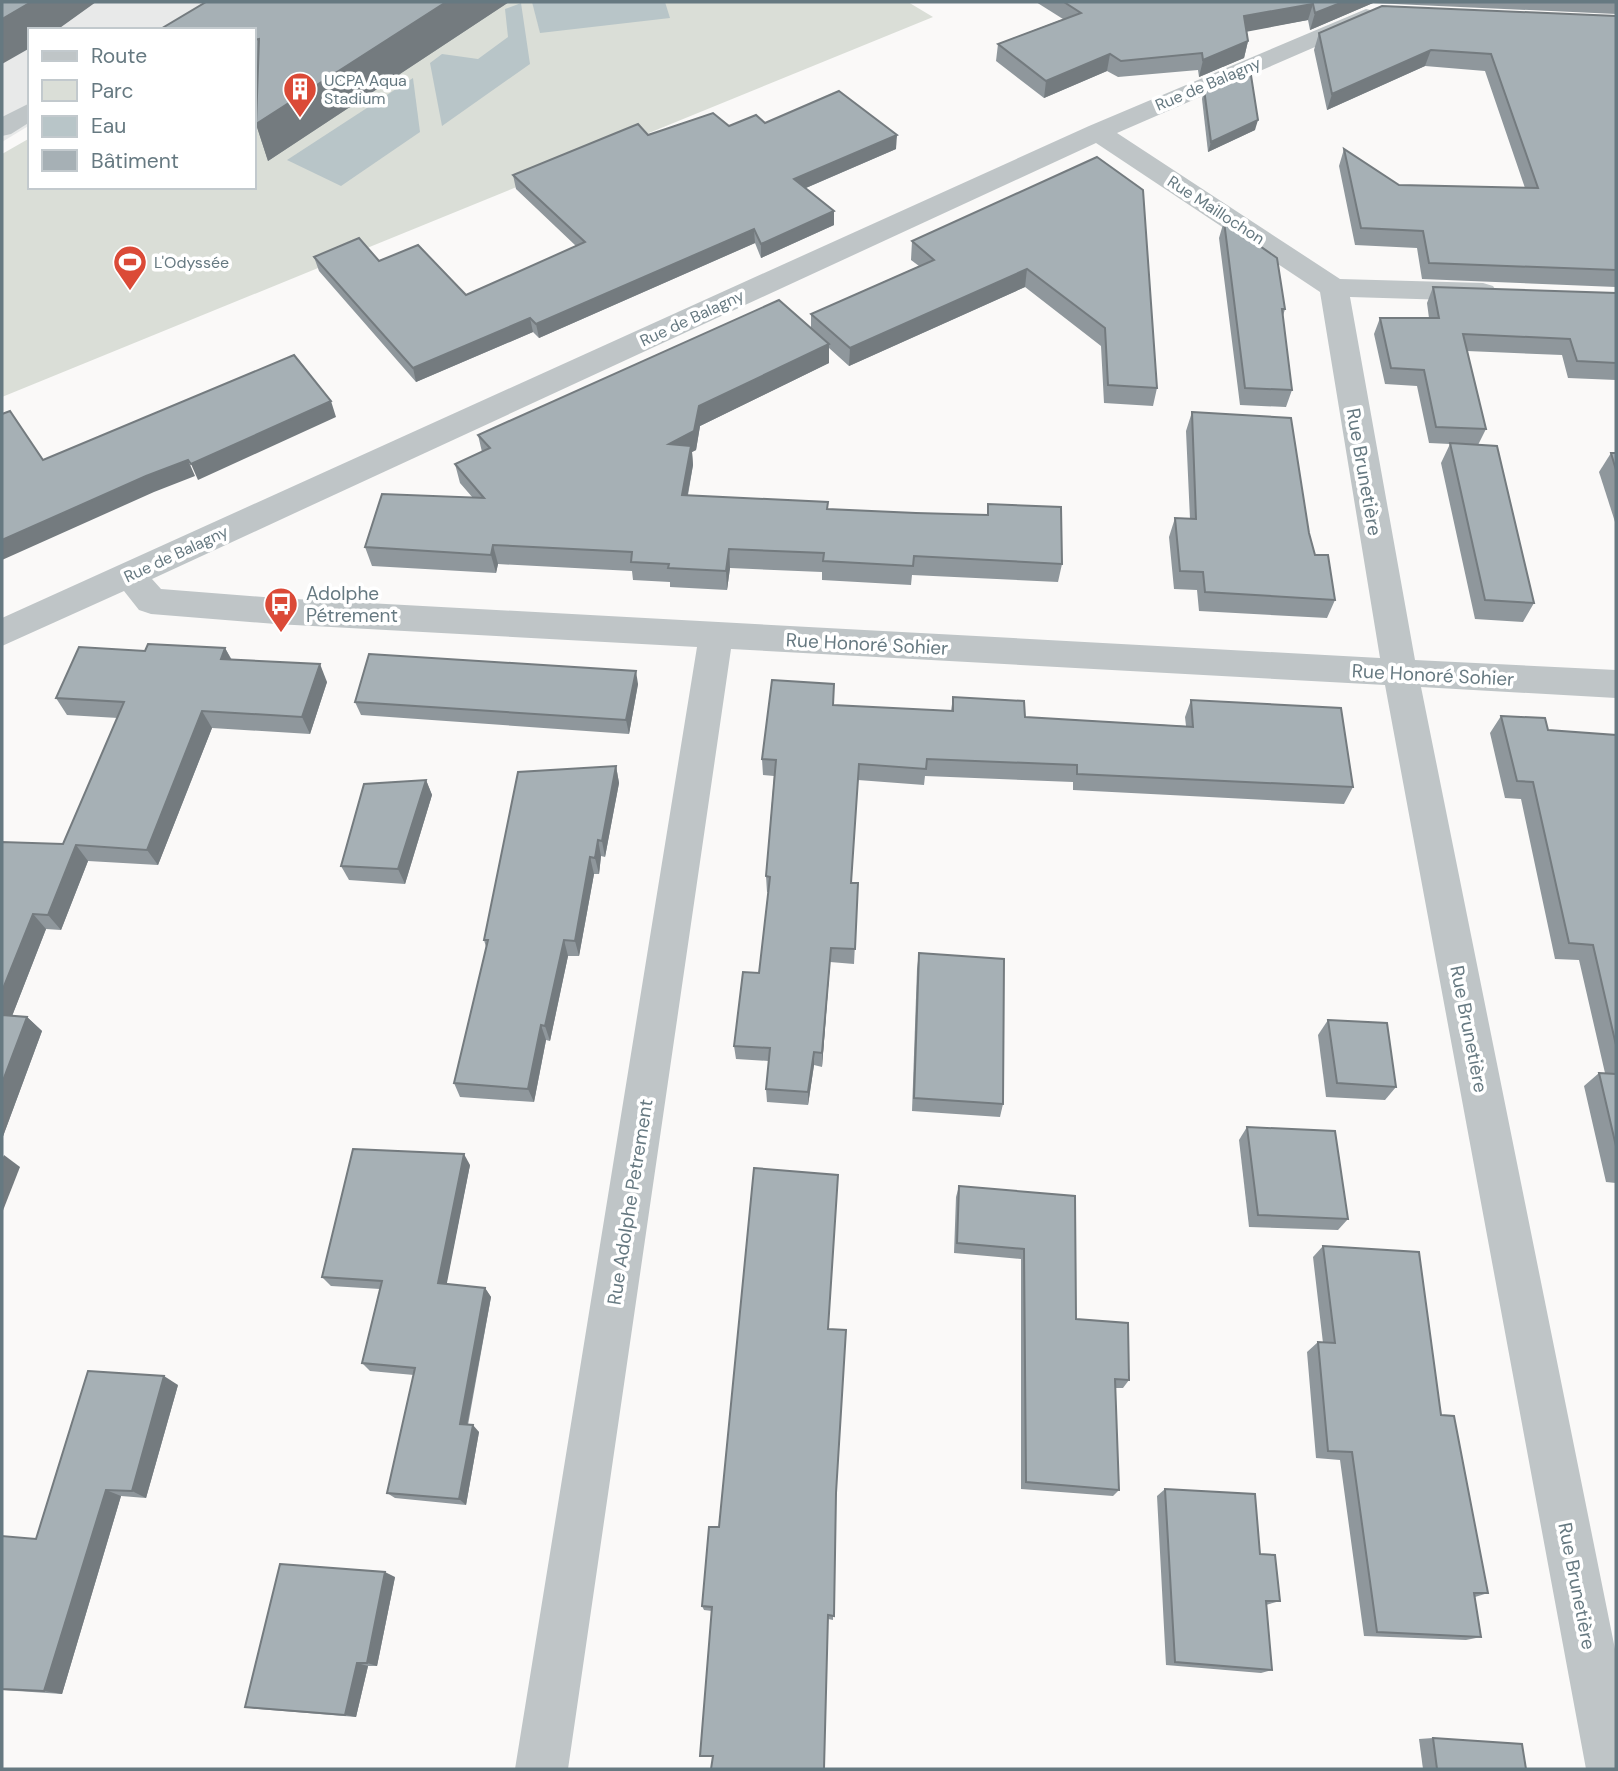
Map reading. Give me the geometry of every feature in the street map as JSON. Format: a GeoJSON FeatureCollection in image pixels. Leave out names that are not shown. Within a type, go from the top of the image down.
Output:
{"type":"FeatureCollection","features":[{"type":"Feature","properties":{"kind":"street","name":"Rue de Balagny"},"geometry":{"type":"LineString","coordinates":[[2,633],[1098,132],[1379,10]]}},
{"type":"Feature","properties":{"kind":"street"},"geometry":{"type":"LineString","coordinates":[[2,128],[28,112]]}},
{"type":"Feature","properties":{"kind":"street","name":"Rue Maillochon"},"geometry":{"type":"LineString","coordinates":[[1098,132],[1335,288]]}},
{"type":"Feature","properties":{"kind":"street"},"geometry":{"type":"LineString","coordinates":[[1335,288],[1506,293]]}},
{"type":"Feature","properties":{"kind":"street","name":"Rue Brunetière"},"geometry":{"type":"LineString","coordinates":[[1335,288],[1343,353],[1400,673],[1613,1769]]}},
{"type":"Feature","properties":{"kind":"street","name":"Rue Honoré Sohier"},"geometry":{"type":"LineString","coordinates":[[130,575],[151,601],[276,611],[1616,684]]}},
{"type":"Feature","properties":{"kind":"street","name":"Rue Adolphe Petrement"},"geometry":{"type":"LineString","coordinates":[[541,1769],[716,635]]}},
{"type":"Feature","properties":{"kind":"shaded area"},"geometry":{"type":"Polygon","coordinates":[[[2,2],[229,2],[187,28],[28,28],[28,126],[2,142],[2,2]]]}},
{"type":"Feature","properties":{"kind":"green space","name":"L'Odyssée"},"geometry":{"type":"Polygon","coordinates":[[[257,2],[908,2],[933,17],[2,397],[2,154],[28,139],[28,189],[256,189],[254,28],[257,2]]]}},
{"type":"Feature","properties":{"kind":"water"},"geometry":{"type":"Polygon","coordinates":[[[532,2],[665,2],[670,18],[540,33],[532,2]]]}},
{"type":"Feature","properties":{"kind":"water"},"geometry":{"type":"Polygon","coordinates":[[[521,3],[530,64],[442,126],[430,63],[442,54],[478,59],[508,37],[505,9],[521,3]]]}},
{"type":"Feature","properties":{"kind":"water"},"geometry":{"type":"Polygon","coordinates":[[[413,78],[420,132],[341,186],[287,160],[413,78]]]}},
{"type":"Feature","properties":{"kind":"building"},"geometry":{"type":"Polygon","coordinates":[[[2,2],[31,2],[2,19],[2,2]]]}},
{"type":"Feature","properties":{"kind":"building"},"geometry":{"type":"Polygon","coordinates":[[[206,2],[446,2],[256,124],[259,39],[256,40],[256,28],[162,28],[206,2]]]}},
{"type":"Feature","properties":{"kind":"building"},"geometry":{"type":"Polygon","coordinates":[[[1064,2],[1343,2],[1315,13],[1313,4],[1244,16],[1248,41],[1203,60],[1202,53],[1121,61],[1110,54],[1046,81],[998,44],[1081,13],[1064,2]]]}},
{"type":"Feature","properties":{"kind":"building"},"geometry":{"type":"Polygon","coordinates":[[[1382,6],[1616,16],[1616,270],[1429,263],[1423,231],[1361,228],[1344,149],[1399,185],[1538,188],[1491,54],[1431,50],[1332,94],[1319,33],[1382,6]]]}},
{"type":"Feature","properties":{"kind":"building"},"geometry":{"type":"Polygon","coordinates":[[[1250,69],[1258,120],[1211,142],[1204,89],[1250,69]]]}},
{"type":"Feature","properties":{"kind":"building"},"geometry":{"type":"Polygon","coordinates":[[[839,91],[897,135],[794,179],[834,211],[761,244],[754,229],[536,324],[530,318],[413,368],[314,257],[359,238],[379,261],[418,245],[466,295],[585,242],[513,175],[638,124],[648,135],[713,113],[729,126],[756,115],[765,123],[839,91]]]}},
{"type":"Feature","properties":{"kind":"building"},"geometry":{"type":"Polygon","coordinates":[[[1097,157],[1143,190],[1157,388],[1108,385],[1105,328],[1027,269],[850,348],[811,314],[934,260],[912,241],[1097,157]]]}},
{"type":"Feature","properties":{"kind":"building"},"geometry":{"type":"Polygon","coordinates":[[[1224,221],[1277,258],[1285,309],[1282,309],[1292,390],[1245,388],[1224,221]]]}},
{"type":"Feature","properties":{"kind":"building"},"geometry":{"type":"Polygon","coordinates":[[[1433,287],[1616,293],[1616,363],[1577,361],[1570,339],[1463,334],[1486,429],[1436,427],[1424,370],[1391,368],[1380,318],[1439,318],[1433,287]]]}},
{"type":"Feature","properties":{"kind":"building"},"geometry":{"type":"Polygon","coordinates":[[[779,300],[829,344],[699,406],[694,431],[669,444],[691,446],[682,495],[828,502],[827,509],[916,513],[988,515],[988,504],[1061,507],[1062,564],[914,556],[913,566],[823,561],[824,553],[729,549],[726,571],[668,568],[669,564],[631,562],[632,552],[493,545],[491,555],[365,547],[382,494],[484,498],[455,464],[490,448],[478,435],[779,300]]]}},
{"type":"Feature","properties":{"kind":"building"},"geometry":{"type":"Polygon","coordinates":[[[294,355],[331,401],[191,464],[188,460],[146,476],[2,540],[2,414],[10,411],[43,460],[294,355]]]}},
{"type":"Feature","properties":{"kind":"building"},"geometry":{"type":"Polygon","coordinates":[[[1192,412],[1291,418],[1309,533],[1315,555],[1328,555],[1335,600],[1205,592],[1203,572],[1180,571],[1175,518],[1196,519],[1192,412]]]}},
{"type":"Feature","properties":{"kind":"building"},"geometry":{"type":"Polygon","coordinates":[[[1450,443],[1497,446],[1534,603],[1485,600],[1450,443]]]}},
{"type":"Feature","properties":{"kind":"building"},"geometry":{"type":"Polygon","coordinates":[[[1611,453],[1616,453],[1616,470],[1611,453]]]}},
{"type":"Feature","properties":{"kind":"building"},"geometry":{"type":"Polygon","coordinates":[[[148,644],[225,648],[221,659],[320,664],[302,717],[202,711],[147,850],[76,845],[48,915],[33,914],[2,991],[2,842],[63,844],[124,702],[56,698],[79,647],[145,651],[148,644]]]}},
{"type":"Feature","properties":{"kind":"building"},"geometry":{"type":"Polygon","coordinates":[[[369,654],[636,671],[626,720],[355,702],[369,654]]]}},
{"type":"Feature","properties":{"kind":"building"},"geometry":{"type":"Polygon","coordinates":[[[772,680],[834,684],[833,705],[953,711],[953,697],[1024,701],[1025,717],[1193,727],[1191,700],[1341,708],[1353,787],[1077,774],[1077,765],[927,759],[926,769],[859,764],[851,883],[858,883],[855,949],[831,948],[822,1053],[814,1052],[808,1092],[766,1089],[770,1048],[734,1046],[743,972],[759,973],[770,877],[766,876],[776,760],[762,759],[772,680]]]}},
{"type":"Feature","properties":{"kind":"building"},"geometry":{"type":"Polygon","coordinates":[[[1501,716],[1545,718],[1548,730],[1616,735],[1616,1045],[1593,945],[1569,943],[1533,782],[1517,781],[1501,716]]]}},
{"type":"Feature","properties":{"kind":"building"},"geometry":{"type":"Polygon","coordinates":[[[616,766],[602,841],[598,840],[595,858],[590,857],[575,941],[564,940],[545,1026],[541,1025],[528,1089],[454,1083],[488,940],[484,940],[518,772],[616,766]]]}},
{"type":"Feature","properties":{"kind":"building"},"geometry":{"type":"Polygon","coordinates":[[[426,780],[398,869],[341,866],[364,784],[426,780]]]}},
{"type":"Feature","properties":{"kind":"building"},"geometry":{"type":"Polygon","coordinates":[[[919,953],[1004,959],[1003,1104],[914,1098],[919,953]]]}},
{"type":"Feature","properties":{"kind":"building"},"geometry":{"type":"Polygon","coordinates":[[[2,1015],[27,1017],[2,1083],[2,1015]]]}},
{"type":"Feature","properties":{"kind":"building"},"geometry":{"type":"Polygon","coordinates":[[[1328,1020],[1387,1023],[1396,1087],[1337,1083],[1328,1020]]]}},
{"type":"Feature","properties":{"kind":"building"},"geometry":{"type":"Polygon","coordinates":[[[1599,1073],[1616,1074],[1616,1146],[1599,1073]]]}},
{"type":"Feature","properties":{"kind":"building"},"geometry":{"type":"Polygon","coordinates":[[[1247,1127],[1335,1131],[1348,1219],[1258,1215],[1247,1127]]]}},
{"type":"Feature","properties":{"kind":"building"},"geometry":{"type":"Polygon","coordinates":[[[353,1149],[464,1154],[438,1283],[485,1288],[460,1424],[473,1425],[459,1499],[387,1493],[415,1368],[362,1363],[382,1281],[322,1277],[353,1149]]]}},
{"type":"Feature","properties":{"kind":"building"},"geometry":{"type":"Polygon","coordinates":[[[754,1168],[838,1175],[828,1329],[846,1330],[836,1493],[834,1616],[828,1615],[824,1769],[711,1769],[713,1756],[700,1756],[712,1607],[702,1606],[709,1527],[719,1527],[754,1168]]]}},
{"type":"Feature","properties":{"kind":"building"},"geometry":{"type":"Polygon","coordinates":[[[959,1186],[1075,1196],[1076,1319],[1128,1323],[1129,1380],[1115,1379],[1119,1490],[1026,1482],[1024,1249],[957,1243],[959,1186]]]}},
{"type":"Feature","properties":{"kind":"building"},"geometry":{"type":"Polygon","coordinates":[[[1323,1246],[1419,1252],[1441,1415],[1454,1416],[1488,1593],[1474,1593],[1481,1637],[1377,1632],[1352,1452],[1328,1451],[1318,1342],[1335,1343],[1323,1246]]]}},
{"type":"Feature","properties":{"kind":"building"},"geometry":{"type":"Polygon","coordinates":[[[88,1371],[164,1376],[132,1491],[106,1490],[44,1691],[2,1689],[2,1536],[36,1539],[88,1371]]]}},
{"type":"Feature","properties":{"kind":"building"},"geometry":{"type":"Polygon","coordinates":[[[1165,1489],[1255,1494],[1260,1554],[1275,1555],[1280,1601],[1266,1601],[1272,1670],[1175,1662],[1165,1489]]]}},
{"type":"Feature","properties":{"kind":"building"},"geometry":{"type":"Polygon","coordinates":[[[280,1564],[385,1572],[367,1663],[357,1663],[345,1715],[245,1707],[280,1564]]]}},
{"type":"Feature","properties":{"kind":"building"},"geometry":{"type":"Polygon","coordinates":[[[1433,1738],[1522,1744],[1526,1769],[1437,1769],[1433,1738]]]}},
{"type":"Feature","properties":{"kind":"place","name":"UCPA Aqua Stadium"},"geometry":{"type":"Point","coordinates":[300,119]}},
{"type":"Feature","properties":{"kind":"place","name":"L'Odyssée"},"geometry":{"type":"Point","coordinates":[130,292]}},
{"type":"Feature","properties":{"kind":"place","name":"Adolphe Pétrement"},"geometry":{"type":"Point","coordinates":[281,634]}}]}
